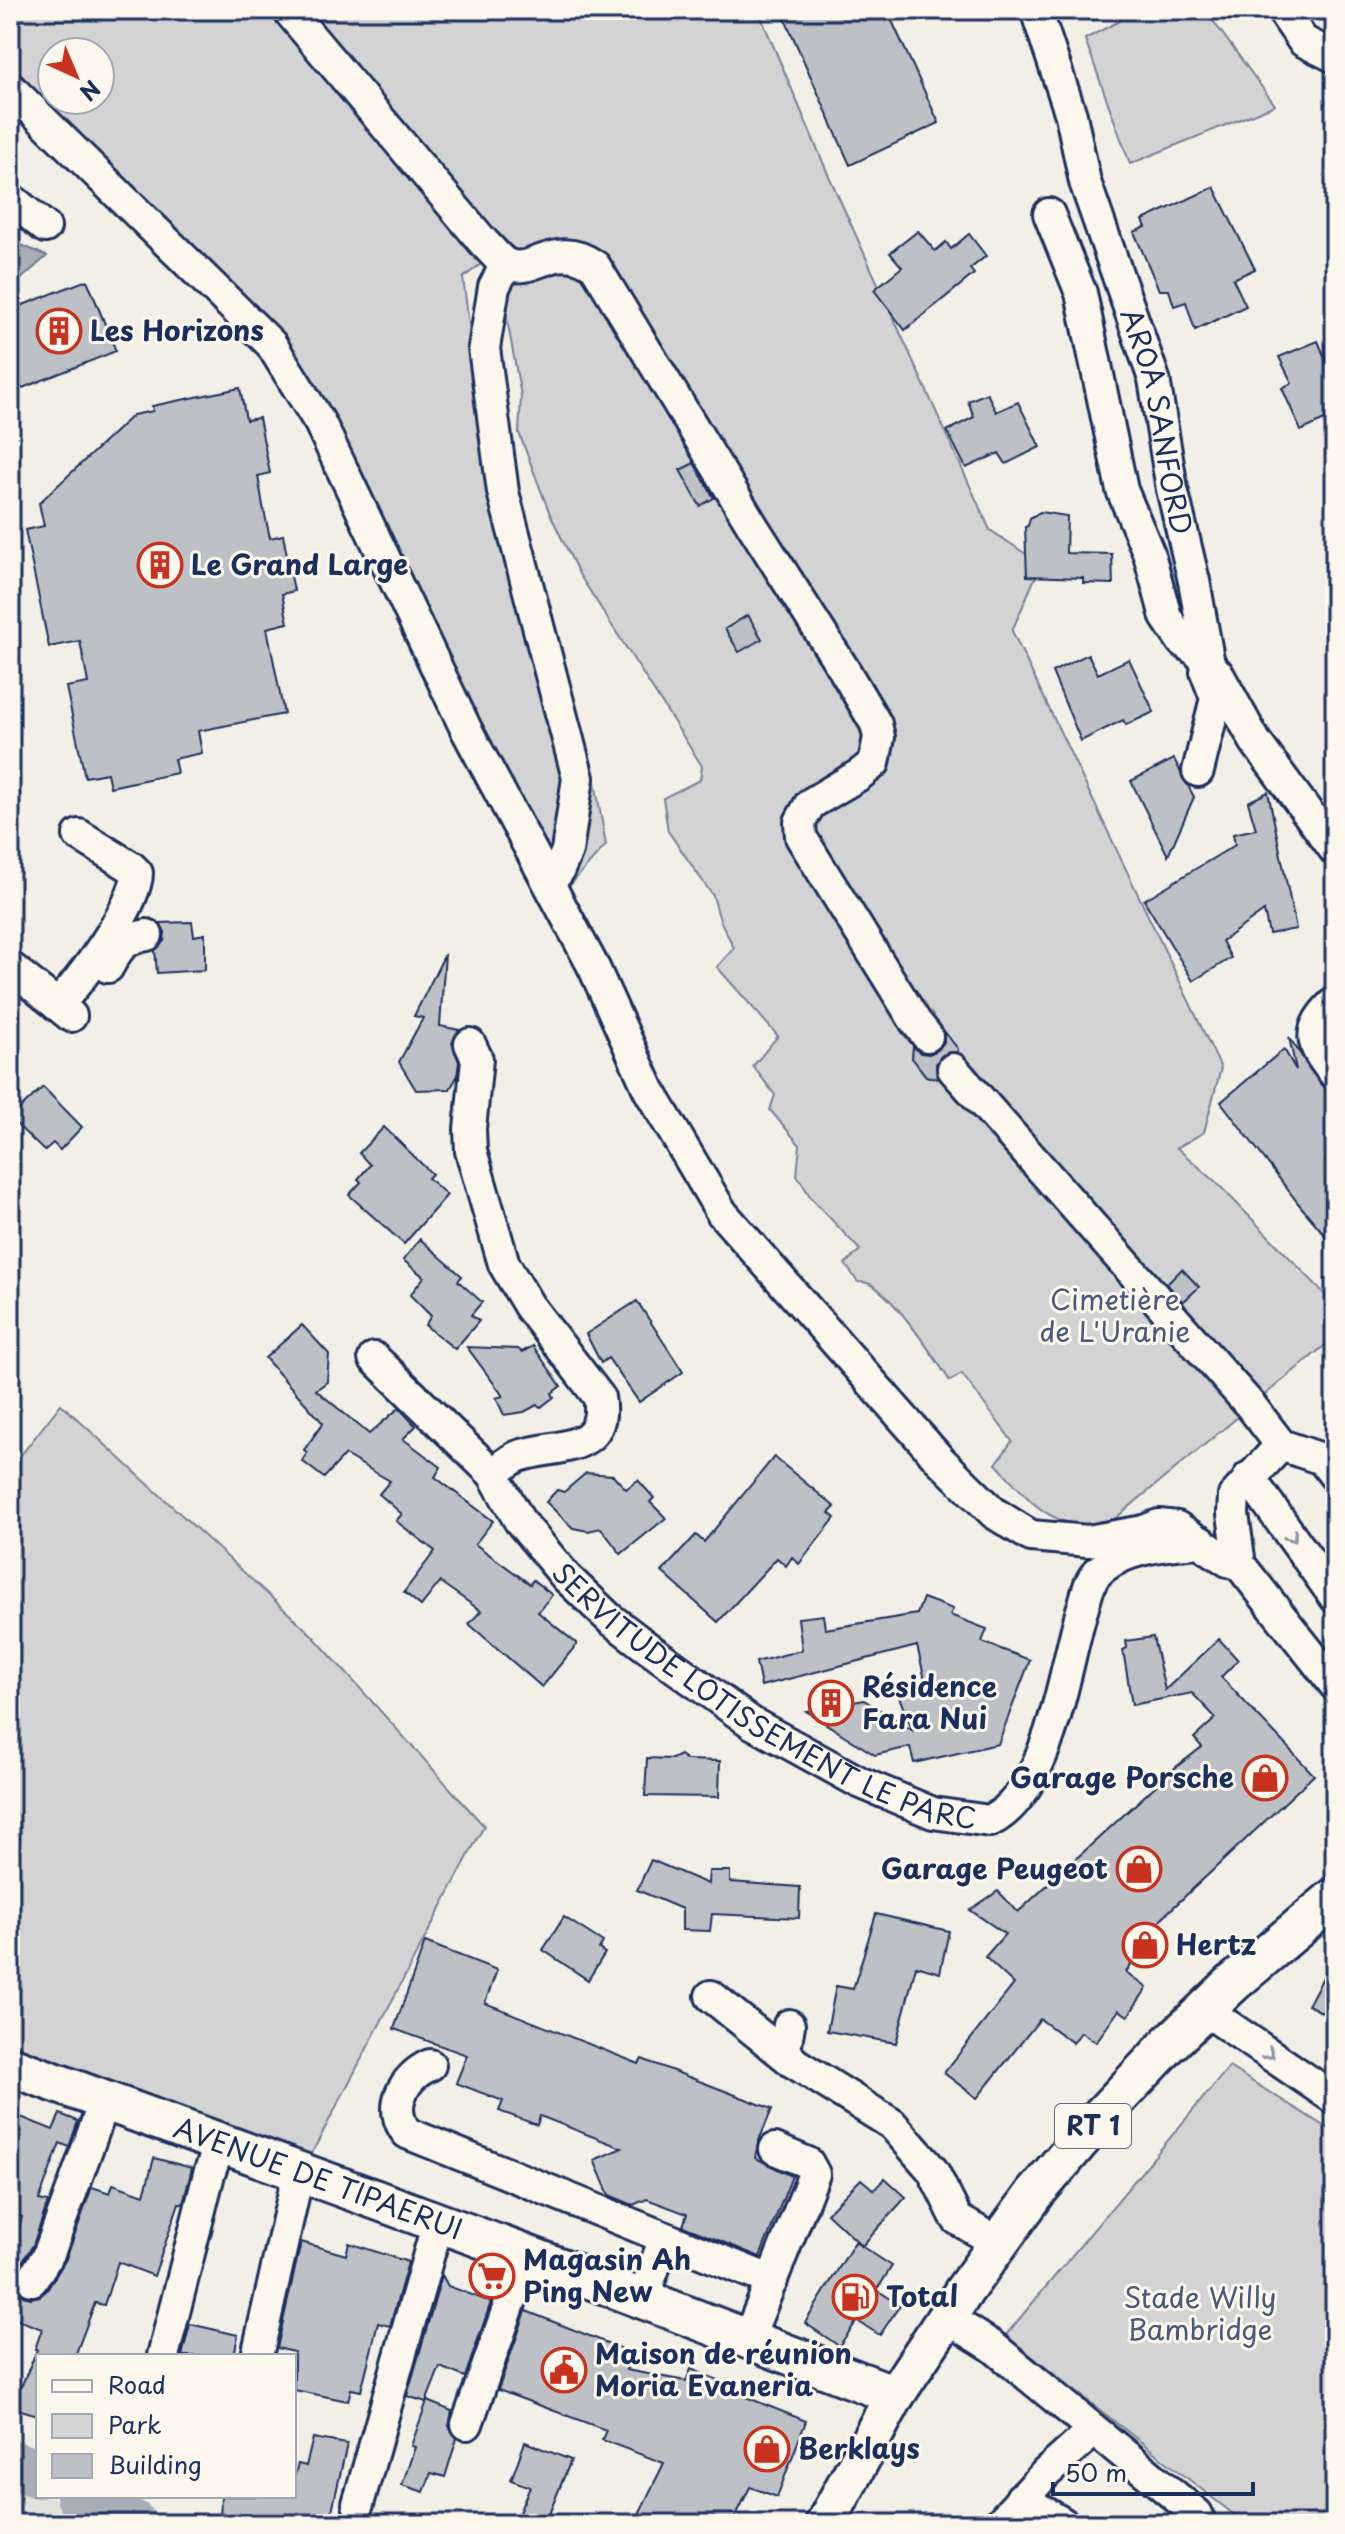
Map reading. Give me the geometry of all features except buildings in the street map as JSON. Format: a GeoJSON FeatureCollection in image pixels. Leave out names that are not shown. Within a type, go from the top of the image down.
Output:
{"type":"FeatureCollection","features":[{"type":"Feature","properties":{"kind":"main road","name":"RT 1"},"geometry":{"type":"LineString","coordinates":[[825,2524],[895,2395],[946,2317],[1036,2192],[1102,2115],[1205,2010],[1335,1897]]}},
{"type":"Feature","properties":{"kind":"main road","name":"AVENUE DE TIPAERUI"},"geometry":{"type":"LineString","coordinates":[[10,2066],[299,2170],[895,2395]]}},
{"type":"Feature","properties":{"kind":"street"},"geometry":{"type":"LineString","coordinates":[[288,10],[485,244],[506,264],[516,266],[552,256],[575,256],[583,257],[595,266],[668,390],[876,724],[879,737],[874,763],[810,804],[800,822],[801,837],[927,1036]]}},
{"type":"Feature","properties":{"kind":"street","name":"AROA SANFORD"},"geometry":{"type":"LineString","coordinates":[[1036,10],[1071,115],[1085,182],[1154,379],[1172,489],[1194,581],[1203,658],[1216,698],[1198,771]]}},
{"type":"Feature","properties":{"kind":"street"},"geometry":{"type":"LineString","coordinates":[[1282,10],[1303,41],[1335,57]]}},
{"type":"Feature","properties":{"kind":"street"},"geometry":{"type":"LineString","coordinates":[[10,88],[271,344],[320,423],[466,729],[594,968],[649,1090],[722,1213],[940,1460],[994,1513],[1031,1536],[1088,1541],[1144,1531],[1159,1525],[1177,1527],[1228,1561],[1240,1565]]}},
{"type":"Feature","properties":{"kind":"street"},"geometry":{"type":"LineString","coordinates":[[10,202],[16,203],[45,227]]}},
{"type":"Feature","properties":{"kind":"street"},"geometry":{"type":"LineString","coordinates":[[1049,214],[1081,293],[1122,490],[1149,554],[1166,617],[1182,641],[1203,658],[1238,707],[1255,741],[1335,851],[1335,875]]}},
{"type":"Feature","properties":{"kind":"street"},"geometry":{"type":"LineString","coordinates":[[506,264],[494,287],[484,348],[503,492],[578,778],[567,851],[558,872],[549,882]]}},
{"type":"Feature","properties":{"kind":"street"},"geometry":{"type":"LineString","coordinates":[[57,1005],[76,986],[127,904],[137,882],[137,873],[131,867],[79,835]]}},
{"type":"Feature","properties":{"kind":"street"},"geometry":{"type":"LineString","coordinates":[[10,967],[73,1017],[124,943],[131,937],[147,935]]}},
{"type":"Feature","properties":{"kind":"street"},"geometry":{"type":"LineString","coordinates":[[1335,1002],[1314,1027],[1314,1044],[1335,1074]]}},
{"type":"Feature","properties":{"kind":"street"},"geometry":{"type":"LineString","coordinates":[[470,1044],[477,1059],[470,1129],[471,1151],[504,1264],[529,1306],[599,1397],[601,1409],[598,1423],[583,1442],[516,1457],[493,1474]]}},
{"type":"Feature","properties":{"kind":"street"},"geometry":{"type":"LineString","coordinates":[[953,1069],[1251,1406],[1281,1445],[1322,1459],[1335,1476]]}},
{"type":"Feature","properties":{"kind":"street","name":"SERVITUDE LOTISSEMENT LE PARC"},"geometry":{"type":"LineString","coordinates":[[374,1358],[493,1474],[505,1498],[536,1541],[566,1577],[609,1618],[752,1723],[859,1782],[933,1813],[990,1821],[1011,1807],[1022,1793],[1053,1725],[1074,1636],[1090,1582],[1098,1571],[1130,1553],[1201,1542]]}},
{"type":"Feature","properties":{"kind":"street"},"geometry":{"type":"LineString","coordinates":[[1281,1445],[1234,1496],[1233,1514],[1240,1565],[1335,1685]]}},
{"type":"Feature","properties":{"kind":"street"},"geometry":{"type":"LineString","coordinates":[[1249,1477],[1335,1597]]}},
{"type":"Feature","properties":{"kind":"street"},"geometry":{"type":"LineString","coordinates":[[711,1996],[793,2062],[892,2124],[933,2171],[957,2219],[998,2243]]}},
{"type":"Feature","properties":{"kind":"street"},"geometry":{"type":"LineString","coordinates":[[1205,2010],[1335,2099]]}},
{"type":"Feature","properties":{"kind":"street"},"geometry":{"type":"LineString","coordinates":[[789,2025],[785,2050],[793,2062]]}},
{"type":"Feature","properties":{"kind":"street"},"geometry":{"type":"LineString","coordinates":[[430,2065],[419,2069],[408,2080],[399,2100],[399,2123],[407,2133],[772,2281]]}},
{"type":"Feature","properties":{"kind":"street"},"geometry":{"type":"LineString","coordinates":[[32,2280],[49,2253],[105,2100]]}},
{"type":"Feature","properties":{"kind":"street"},"geometry":{"type":"LineString","coordinates":[[164,2283],[215,2139]]}},
{"type":"Feature","properties":{"kind":"street"},"geometry":{"type":"LineString","coordinates":[[164,2354],[215,2139]]}},
{"type":"Feature","properties":{"kind":"street"},"geometry":{"type":"LineString","coordinates":[[748,2339],[814,2174],[808,2163],[775,2149]]}},
{"type":"Feature","properties":{"kind":"street"},"geometry":{"type":"LineString","coordinates":[[257,2354],[299,2170]]}},
{"type":"Feature","properties":{"kind":"street"},"geometry":{"type":"LineString","coordinates":[[358,2504],[438,2222]]}},
{"type":"Feature","properties":{"kind":"street"},"geometry":{"type":"LineString","coordinates":[[643,2298],[665,2238]]}},
{"type":"Feature","properties":{"kind":"street"},"geometry":{"type":"LineString","coordinates":[[467,2424],[527,2255]]}},
{"type":"Feature","properties":{"kind":"street"},"geometry":{"type":"LineString","coordinates":[[946,2317],[992,2346],[1197,2514],[1201,2524]]}},
{"type":"Feature","properties":{"kind":"street"},"geometry":{"type":"LineString","coordinates":[[999,2524],[1069,2450],[1093,2431]]}},
{"type":"Feature","properties":{"kind":"street"},"geometry":{"type":"LineString","coordinates":[[1021,2498],[1064,2524]]}},
{"type":"Feature","properties":{"kind":"shaded area"},"geometry":{"type":"Polygon","coordinates":[[[10,240],[47,256],[10,289],[10,240]]]}},
{"type":"Feature","properties":{"kind":"shaded area"},"geometry":{"type":"Polygon","coordinates":[[[10,2475],[36,2489],[36,2498],[53,2498],[101,2524],[10,2524],[10,2475]]]}},
{"type":"Feature","properties":{"kind":"green space","name":"Cimetière de L'Uranie"},"geometry":{"type":"Polygon","coordinates":[[[10,10],[758,10],[828,174],[990,530],[1041,564],[1012,631],[1221,1068],[1204,1132],[1177,1148],[1216,1182],[1320,1289],[1335,1308],[1335,1337],[1106,1526],[1069,1523],[1055,1518],[1032,1502],[996,1464],[1012,1441],[962,1374],[950,1381],[891,1301],[870,1284],[858,1282],[845,1264],[860,1250],[811,1198],[797,1175],[800,1145],[770,1110],[775,1095],[753,1066],[778,1036],[717,967],[734,948],[720,920],[713,896],[668,831],[663,798],[700,780],[702,766],[579,574],[550,514],[519,433],[521,396],[495,253],[463,278],[488,472],[595,782],[606,845],[556,901],[288,366],[39,116],[116,116],[116,36],[36,36],[36,113],[10,87],[10,10]]]}},
{"type":"Feature","properties":{"kind":"green space"},"geometry":{"type":"Polygon","coordinates":[[[1140,10],[1205,10],[1275,105],[1130,164],[1085,39],[1140,10]]]}},
{"type":"Feature","properties":{"kind":"green space"},"geometry":{"type":"Polygon","coordinates":[[[61,1404],[312,1635],[484,1826],[303,2170],[10,2061],[10,1469],[61,1404]]]}},
{"type":"Feature","properties":{"kind":"green space","name":"Stade Willy Bambridge"},"geometry":{"type":"Polygon","coordinates":[[[1229,2067],[1335,2133],[1335,2524],[1246,2524],[1005,2336],[1229,2067]]]}},
{"type":"Feature","properties":{"kind":"waterway"},"geometry":{"type":"LineString","coordinates":[[10,2463],[36,2473]]}},
{"type":"Feature","properties":{"kind":"waterway"},"geometry":{"type":"LineString","coordinates":[[84,2498],[133,2524]]}},
{"type":"Feature","properties":{"kind":"place","name":"Les Horizons"},"geometry":{"type":"Point","coordinates":[59,331]}},
{"type":"Feature","properties":{"kind":"place","name":"Le Grand Large"},"geometry":{"type":"Point","coordinates":[160,565]}},
{"type":"Feature","properties":{"kind":"place","name":"Résidence Fara Nui"},"geometry":{"type":"Point","coordinates":[831,1703]}},
{"type":"Feature","properties":{"kind":"place","name":"Garage Porsche"},"geometry":{"type":"Point","coordinates":[1265,1778]}},
{"type":"Feature","properties":{"kind":"place","name":"Garage Peugeot"},"geometry":{"type":"Point","coordinates":[1139,1869]}},
{"type":"Feature","properties":{"kind":"place","name":"Hertz"},"geometry":{"type":"Point","coordinates":[1145,1945]}},
{"type":"Feature","properties":{"kind":"place","name":"Magasin Ah Ping New"},"geometry":{"type":"Point","coordinates":[492,2276]}},
{"type":"Feature","properties":{"kind":"place","name":"Total"},"geometry":{"type":"Point","coordinates":[855,2297]}},
{"type":"Feature","properties":{"kind":"place","name":"Maison de réunion Moria Evaneria"},"geometry":{"type":"Point","coordinates":[564,2370]}},
{"type":"Feature","properties":{"kind":"place","name":"Berklays"},"geometry":{"type":"Point","coordinates":[767,2449]}}]}
